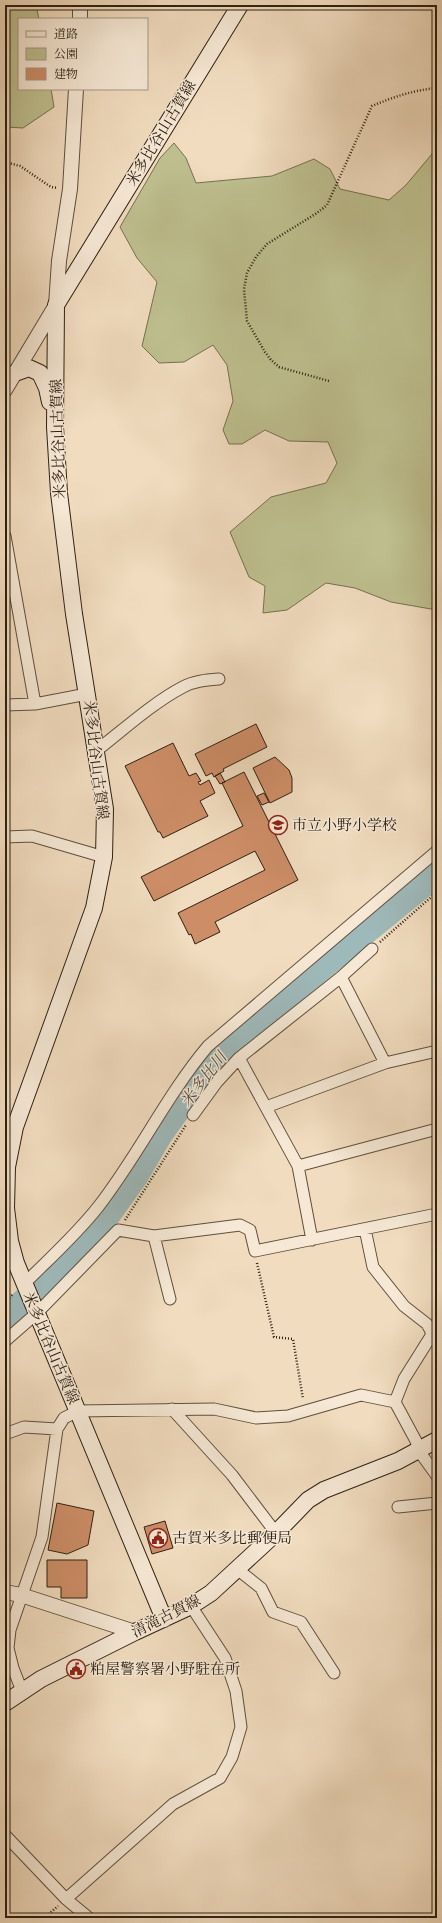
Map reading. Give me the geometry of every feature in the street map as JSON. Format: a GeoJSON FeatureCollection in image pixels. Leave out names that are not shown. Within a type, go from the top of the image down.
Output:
{"type":"FeatureCollection","features":[{"type":"Feature","properties":{"kind":"main road","name":"米多比谷山古賀線"},"geometry":{"type":"LineString","coordinates":[[164,1619],[24,1284],[8,1241],[6,1208],[7,1167],[15,1127],[94,908],[104,857],[105,809],[74,614],[61,508],[55,427],[56,305],[240,5]]}},
{"type":"Feature","properties":{"kind":"main road"},"geometry":{"type":"LineString","coordinates":[[16,373],[29,368],[40,373],[47,388],[55,427]]}},
{"type":"Feature","properties":{"kind":"main road","name":"清滝古賀線"},"geometry":{"type":"LineString","coordinates":[[5,1703],[41,1679],[191,1606],[211,1593],[276,1533],[308,1500],[324,1490],[398,1461],[437,1440]]}},
{"type":"Feature","properties":{"kind":"street"},"geometry":{"type":"LineString","coordinates":[[80,5],[80,18]]}},
{"type":"Feature","properties":{"kind":"street"},"geometry":{"type":"LineString","coordinates":[[5,390],[56,305],[59,261],[70,189],[76,90]]}},
{"type":"Feature","properties":{"kind":"street"},"geometry":{"type":"LineString","coordinates":[[5,536],[35,704]]}},
{"type":"Feature","properties":{"kind":"street"},"geometry":{"type":"LineString","coordinates":[[96,751],[162,700],[184,686],[202,680],[219,679]]}},
{"type":"Feature","properties":{"kind":"street"},"geometry":{"type":"LineString","coordinates":[[5,705],[35,704],[87,694]]}},
{"type":"Feature","properties":{"kind":"street"},"geometry":{"type":"LineString","coordinates":[[5,837],[32,836],[104,857]]}},
{"type":"Feature","properties":{"kind":"street"},"geometry":{"type":"LineString","coordinates":[[24,1284],[65,1244],[98,1207],[187,1071],[208,1046],[437,851]]}},
{"type":"Feature","properties":{"kind":"street"},"geometry":{"type":"LineString","coordinates":[[193,1115],[239,1058],[341,977],[372,949]]}},
{"type":"Feature","properties":{"kind":"street"},"geometry":{"type":"LineString","coordinates":[[341,977],[385,1063]]}},
{"type":"Feature","properties":{"kind":"street"},"geometry":{"type":"LineString","coordinates":[[266,1107],[385,1063],[437,1051]]}},
{"type":"Feature","properties":{"kind":"street"},"geometry":{"type":"LineString","coordinates":[[239,1058],[298,1166],[312,1240]]}},
{"type":"Feature","properties":{"kind":"street"},"geometry":{"type":"LineString","coordinates":[[298,1166],[437,1129]]}},
{"type":"Feature","properties":{"kind":"street"},"geometry":{"type":"LineString","coordinates":[[5,1341],[118,1230],[154,1236],[240,1225],[250,1230],[255,1251],[437,1214]]}},
{"type":"Feature","properties":{"kind":"street"},"geometry":{"type":"LineString","coordinates":[[365,1229],[373,1268],[404,1306],[427,1324],[431,1331],[431,1336],[404,1380],[395,1402]]}},
{"type":"Feature","properties":{"kind":"street"},"geometry":{"type":"LineString","coordinates":[[154,1236],[170,1299]]}},
{"type":"Feature","properties":{"kind":"street"},"geometry":{"type":"LineString","coordinates":[[22,1691],[13,1668],[8,1648],[10,1630],[42,1537],[57,1429],[64,1418],[78,1411],[214,1409],[256,1418],[288,1416],[361,1395],[395,1402]]}},
{"type":"Feature","properties":{"kind":"street"},"geometry":{"type":"LineString","coordinates":[[395,1402],[416,1441],[419,1451],[437,1476]]}},
{"type":"Feature","properties":{"kind":"street"},"geometry":{"type":"LineString","coordinates":[[172,1409],[232,1475],[276,1533]]}},
{"type":"Feature","properties":{"kind":"street"},"geometry":{"type":"LineString","coordinates":[[5,1434],[24,1427],[57,1429]]}},
{"type":"Feature","properties":{"kind":"street"},"geometry":{"type":"LineString","coordinates":[[398,1507],[437,1503]]}},
{"type":"Feature","properties":{"kind":"street"},"geometry":{"type":"LineString","coordinates":[[237,1570],[261,1588],[273,1612],[301,1622],[334,1673]]}},
{"type":"Feature","properties":{"kind":"street"},"geometry":{"type":"LineString","coordinates":[[5,1592],[22,1595],[135,1632]]}},
{"type":"Feature","properties":{"kind":"street"},"geometry":{"type":"LineString","coordinates":[[66,1899],[173,1804],[220,1778],[232,1757],[241,1727],[236,1691],[225,1658],[191,1606]]}},
{"type":"Feature","properties":{"kind":"street"},"geometry":{"type":"LineString","coordinates":[[5,1835],[66,1899],[89,1918]]}},
{"type":"Feature","properties":{"kind":"path"},"geometry":{"type":"LineString","coordinates":[[330,381],[279,367],[265,352],[247,321],[244,289],[247,274],[256,257],[267,244],[327,205],[372,106],[403,94],[423,89],[437,88]]}},
{"type":"Feature","properties":{"kind":"path"},"geometry":{"type":"LineString","coordinates":[[5,162],[20,166],[51,187],[70,189]]}},
{"type":"Feature","properties":{"kind":"path"},"geometry":{"type":"LineString","coordinates":[[372,949],[437,892]]}},
{"type":"Feature","properties":{"kind":"path"},"geometry":{"type":"LineString","coordinates":[[118,1230],[193,1115]]}},
{"type":"Feature","properties":{"kind":"path"},"geometry":{"type":"LineString","coordinates":[[255,1251],[274,1337],[293,1339],[304,1412]]}},
{"type":"Feature","properties":{"kind":"path"},"geometry":{"type":"LineString","coordinates":[[44,1918],[66,1899]]}},
{"type":"Feature","properties":{"kind":"green space"},"geometry":{"type":"Polygon","coordinates":[[[5,5],[36,5],[39,18],[18,18],[18,90],[51,90],[54,107],[23,128],[5,127],[5,5]]]}},
{"type":"Feature","properties":{"kind":"green space"},"geometry":{"type":"Polygon","coordinates":[[[174,143],[186,158],[196,183],[272,176],[314,159],[330,169],[340,189],[389,200],[406,185],[437,148],[437,607],[431,609],[391,602],[355,588],[326,583],[287,610],[263,613],[265,586],[249,577],[230,532],[271,497],[326,483],[337,463],[328,442],[289,441],[265,430],[242,444],[229,444],[223,430],[233,401],[227,365],[213,345],[184,362],[159,363],[142,346],[157,282],[137,258],[120,227],[160,158],[174,143]]]}},
{"type":"Feature","properties":{"kind":"building"},"geometry":{"type":"Polygon","coordinates":[[[256,724],[267,747],[223,769],[224,771],[214,777],[212,773],[206,776],[195,754],[256,724]]]}},
{"type":"Feature","properties":{"kind":"building"},"geometry":{"type":"Polygon","coordinates":[[[173,743],[189,776],[196,773],[201,781],[198,782],[200,785],[209,780],[215,793],[200,801],[208,816],[163,838],[160,832],[158,832],[125,766],[173,743]]]}},
{"type":"Feature","properties":{"kind":"building"},"geometry":{"type":"Polygon","coordinates":[[[275,757],[289,770],[292,778],[292,792],[270,803],[253,768],[275,757]]]}},
{"type":"Feature","properties":{"kind":"building"},"geometry":{"type":"Polygon","coordinates":[[[244,772],[298,880],[215,922],[220,932],[195,944],[191,934],[189,935],[178,913],[265,870],[255,851],[154,901],[141,877],[243,826],[222,783],[244,772]]]}},
{"type":"Feature","properties":{"kind":"building"},"geometry":{"type":"Polygon","coordinates":[[[220,773],[225,782],[220,784],[215,776],[220,773]]]}},
{"type":"Feature","properties":{"kind":"building"},"geometry":{"type":"Polygon","coordinates":[[[264,793],[269,802],[262,805],[257,796],[264,793]]]}},
{"type":"Feature","properties":{"kind":"building"},"geometry":{"type":"Polygon","coordinates":[[[57,1503],[94,1511],[88,1545],[67,1554],[48,1550],[57,1503]]]}},
{"type":"Feature","properties":{"kind":"building","name":"古賀米多比郵便局"},"geometry":{"type":"Polygon","coordinates":[[[165,1521],[173,1548],[152,1554],[144,1527],[165,1521]]]}},
{"type":"Feature","properties":{"kind":"building"},"geometry":{"type":"Polygon","coordinates":[[[47,1560],[87,1560],[87,1598],[61,1598],[61,1587],[47,1587],[47,1560]]]}},
{"type":"Feature","properties":{"kind":"waterway","name":"米多比川"},"geometry":{"type":"LineString","coordinates":[[5,1318],[48,1279],[106,1218],[136,1176],[160,1135],[211,1064],[244,1031],[437,874]]}},
{"type":"Feature","properties":{"kind":"place","name":"市立小野小学校"},"geometry":{"type":"Point","coordinates":[278,825]}},
{"type":"Feature","properties":{"kind":"place","name":"古賀米多比郵便局"},"geometry":{"type":"Point","coordinates":[158,1538]}},
{"type":"Feature","properties":{"kind":"place","name":"粕屋警察署小野駐在所"},"geometry":{"type":"Point","coordinates":[76,1669]}}]}
